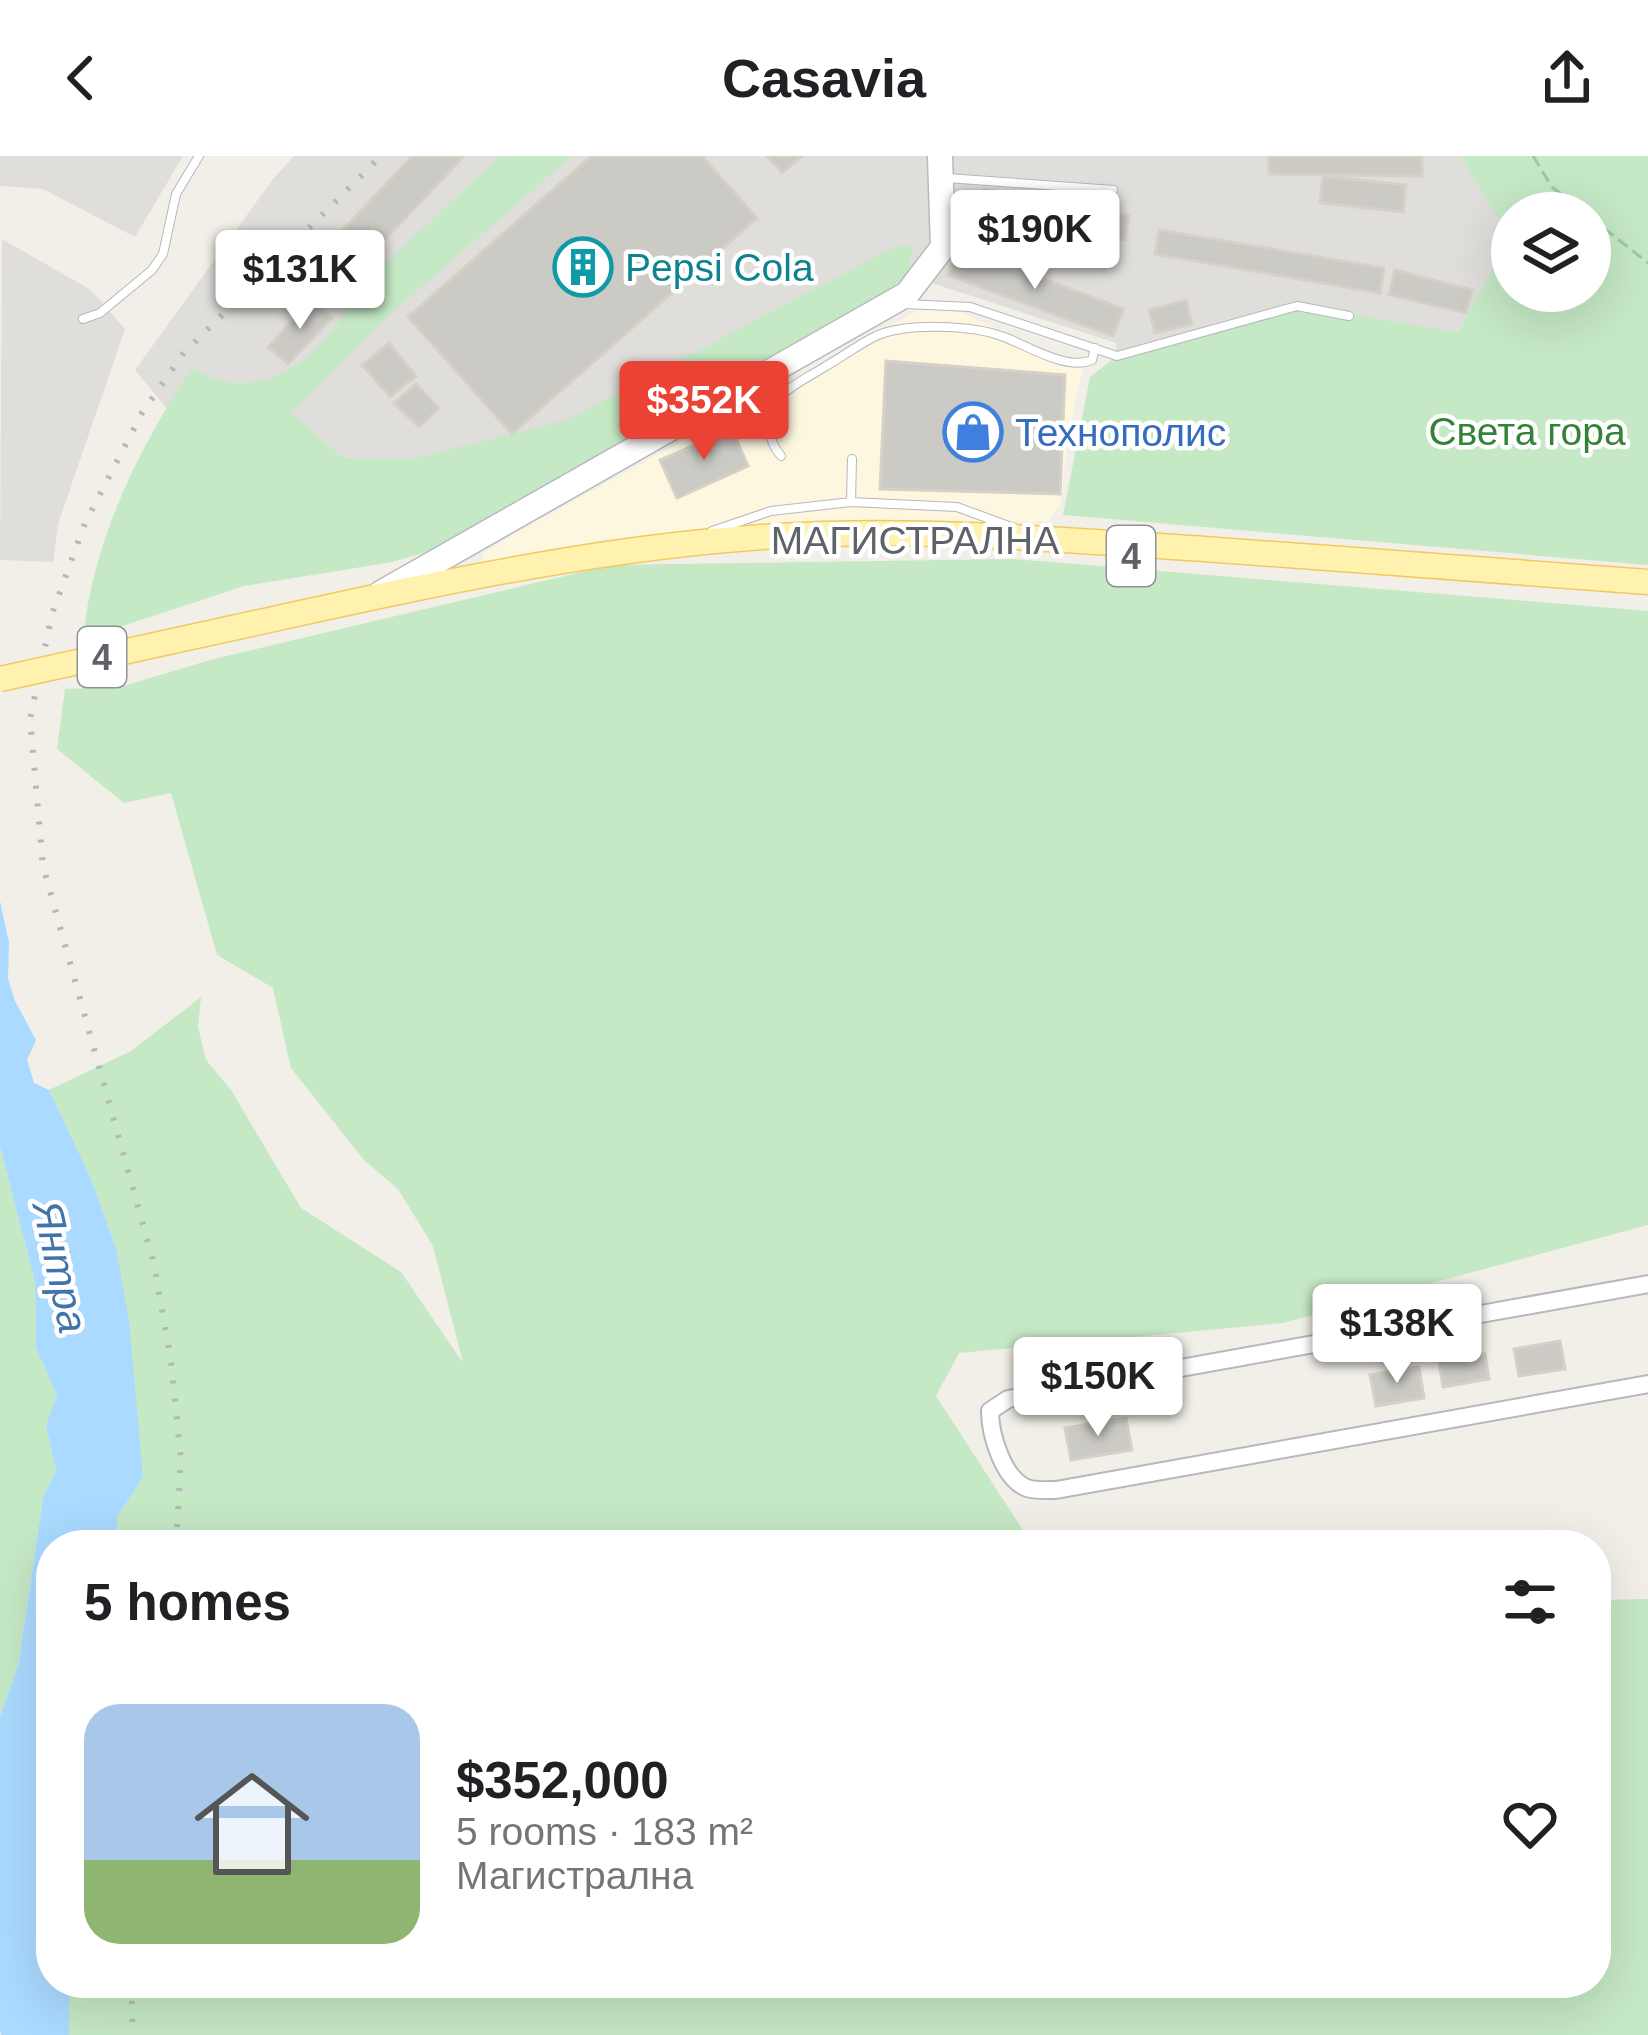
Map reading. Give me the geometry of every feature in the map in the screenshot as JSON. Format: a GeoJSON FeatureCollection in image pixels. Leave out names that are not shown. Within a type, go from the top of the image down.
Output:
{"type":"FeatureCollection","features":[{"type":"Feature","properties":{"kind":"main road","name":"МАГИСТРАЛНА"},"geometry":{"type":"LineString","coordinates":[[0,679],[374,598],[613,554],[821,534],[1043,539],[1648,582]]}},
{"type":"Feature","properties":{"kind":"main road","name":"МАГИСТРАЛНА"},"geometry":{"type":"LineString","coordinates":[[613,554],[821,545],[962,546],[1648,593]]}},
{"type":"Feature","properties":{"kind":"street"},"geometry":{"type":"LineString","coordinates":[[374,598],[907,294],[943,247],[940,166]]}},
{"type":"Feature","properties":{"kind":"street"},"geometry":{"type":"LineString","coordinates":[[1648,1285],[1008,1399],[989,1412],[989,1433],[1014,1479],[1028,1489],[1057,1490],[1648,1384]]}},
{"type":"Feature","properties":{"kind":"lane"},"geometry":{"type":"LineString","coordinates":[[83,319],[100,313],[152,271],[163,254],[176,194],[199,156]]}},
{"type":"Feature","properties":{"kind":"lane"},"geometry":{"type":"LineString","coordinates":[[940,166],[1113,190]]}},
{"type":"Feature","properties":{"kind":"lane"},"geometry":{"type":"LineString","coordinates":[[891,304],[970,307],[1117,356],[1297,306],[1349,316]]}},
{"type":"Feature","properties":{"kind":"lane"},"geometry":{"type":"LineString","coordinates":[[782,456],[772,446],[768,426],[772,406],[785,392],[878,334],[949,328],[1001,335],[1082,364],[1092,360],[1095,348]]}},
{"type":"Feature","properties":{"kind":"lane"},"geometry":{"type":"LineString","coordinates":[[851,502],[852,459]]}},
{"type":"Feature","properties":{"kind":"lane"},"geometry":{"type":"LineString","coordinates":[[672,545],[771,511],[851,502],[957,507],[1043,539]]}},
{"type":"Feature","properties":{"kind":"path"},"geometry":{"type":"LineString","coordinates":[[1534,156],[1558,192]]}},
{"type":"Feature","properties":{"kind":"path"},"geometry":{"type":"LineString","coordinates":[[1611,233],[1648,263]]}},
{"type":"Feature","properties":{"kind":"shaded area"},"geometry":{"type":"Polygon","coordinates":[[[0,156],[183,156],[135,237],[43,189],[0,186],[0,156]]]}},
{"type":"Feature","properties":{"kind":"shaded area"},"geometry":{"type":"Polygon","coordinates":[[[294,156],[1460,156],[1491,206],[1491,273],[1458,332],[1349,316],[1117,356],[1116,343],[907,275],[560,441],[374,518],[214,466],[135,370],[294,156]]]}},
{"type":"Feature","properties":{"kind":"shaded area"},"geometry":{"type":"Polygon","coordinates":[[[2,239],[91,290],[125,329],[58,524],[53,562],[0,560],[2,239]]]}},
{"type":"Feature","properties":{"kind":"shaded area"},"geometry":{"type":"Polygon","coordinates":[[[935,301],[1083,368],[1068,433],[1061,503],[1049,521],[837,523],[605,539],[509,565],[481,564],[484,553],[516,533],[935,301]]]}},
{"type":"Feature","properties":{"kind":"green space"},"geometry":{"type":"Polygon","coordinates":[[[500,156],[572,156],[395,310],[291,413],[343,458],[412,459],[567,420],[904,244],[913,250],[907,275],[884,294],[461,542],[392,562],[244,586],[83,639],[107,532],[153,432],[191,369],[237,383],[277,376],[295,366],[325,339],[359,288],[500,156]]]}},
{"type":"Feature","properties":{"kind":"green space","name":"Света гора"},"geometry":{"type":"Polygon","coordinates":[[[1460,156],[1648,156],[1648,565],[1063,515],[1090,377],[1117,356],[1297,306],[1458,332],[1491,272],[1491,312],[1611,312],[1611,192],[1491,192],[1491,207],[1460,156]]]}},
{"type":"Feature","properties":{"kind":"green space"},"geometry":{"type":"Polygon","coordinates":[[[1013,559],[1648,611],[1648,1225],[1283,1323],[959,1353],[936,1396],[1022,1530],[117,1530],[117,1517],[143,1477],[116,1248],[89,1174],[49,1090],[131,1051],[201,997],[198,1027],[206,1060],[231,1090],[301,1208],[401,1272],[463,1363],[433,1246],[398,1189],[364,1160],[291,1068],[273,988],[217,955],[171,793],[124,803],[57,749],[65,689],[120,687],[210,660],[611,565],[1013,559]]]}},
{"type":"Feature","properties":{"kind":"green space"},"geometry":{"type":"Polygon","coordinates":[[[0,1146],[35,1282],[36,1348],[57,1395],[46,1425],[56,1470],[43,1498],[19,1662],[0,1717],[0,1146]]]}},
{"type":"Feature","properties":{"kind":"green space"},"geometry":{"type":"Polygon","coordinates":[[[1648,1599],[1648,2035],[69,2035],[69,1998],[1611,1998],[1611,1600],[1648,1599]]]}},
{"type":"Feature","properties":{"kind":"water","name":"Янтра"},"geometry":{"type":"Polygon","coordinates":[[[0,901],[9,943],[8,979],[36,1040],[27,1060],[34,1083],[49,1090],[89,1174],[116,1248],[129,1320],[143,1477],[117,1517],[117,1530],[38,1530],[43,1498],[56,1470],[46,1425],[57,1395],[36,1348],[35,1282],[0,1146],[0,901]]]}},
{"type":"Feature","properties":{"kind":"water"},"geometry":{"type":"Polygon","coordinates":[[[36,1546],[36,1998],[69,1998],[69,2035],[1,2035],[0,2031],[0,1717],[19,1662],[36,1546]]]}},
{"type":"Feature","properties":{"kind":"building"},"geometry":{"type":"Polygon","coordinates":[[[412,156],[464,156],[368,258],[341,232],[412,156]]]}},
{"type":"Feature","properties":{"kind":"building","name":"Pepsi Cola"},"geometry":{"type":"Polygon","coordinates":[[[591,156],[702,156],[757,218],[512,434],[408,317],[591,156]]]}},
{"type":"Feature","properties":{"kind":"building"},"geometry":{"type":"Polygon","coordinates":[[[767,156],[802,156],[782,173],[767,156]]]}},
{"type":"Feature","properties":{"kind":"building"},"geometry":{"type":"Polygon","coordinates":[[[1269,156],[1422,156],[1422,176],[1269,174],[1269,156]]]}},
{"type":"Feature","properties":{"kind":"building"},"geometry":{"type":"Polygon","coordinates":[[[1323,176],[1406,185],[1403,212],[1320,203],[1323,176]]]}},
{"type":"Feature","properties":{"kind":"building"},"geometry":{"type":"Polygon","coordinates":[[[984,189],[1129,216],[1125,240],[979,213],[984,189]]]}},
{"type":"Feature","properties":{"kind":"building"},"geometry":{"type":"Polygon","coordinates":[[[1159,230],[1384,268],[1380,293],[1155,254],[1159,230]]]}},
{"type":"Feature","properties":{"kind":"building"},"geometry":{"type":"Polygon","coordinates":[[[958,247],[1124,309],[1113,336],[948,275],[958,247]]]}},
{"type":"Feature","properties":{"kind":"building"},"geometry":{"type":"Polygon","coordinates":[[[1395,270],[1472,290],[1466,313],[1389,295],[1395,270]]]}},
{"type":"Feature","properties":{"kind":"building"},"geometry":{"type":"Polygon","coordinates":[[[312,299],[332,318],[288,364],[268,347],[312,299]]]}},
{"type":"Feature","properties":{"kind":"building"},"geometry":{"type":"Polygon","coordinates":[[[1186,300],[1192,324],[1155,333],[1149,310],[1186,300]]]}},
{"type":"Feature","properties":{"kind":"building"},"geometry":{"type":"Polygon","coordinates":[[[389,343],[416,376],[390,397],[362,365],[389,343]]]}},
{"type":"Feature","properties":{"kind":"building","name":"Технополис"},"geometry":{"type":"Polygon","coordinates":[[[886,361],[1065,375],[1060,494],[880,489],[886,361]]]}},
{"type":"Feature","properties":{"kind":"building"},"geometry":{"type":"Polygon","coordinates":[[[416,384],[439,408],[419,427],[394,403],[416,384]]]}},
{"type":"Feature","properties":{"kind":"building"},"geometry":{"type":"Polygon","coordinates":[[[732,429],[748,466],[677,498],[660,460],[732,429]]]}},
{"type":"Feature","properties":{"kind":"building"},"geometry":{"type":"Polygon","coordinates":[[[1560,1341],[1565,1369],[1519,1376],[1514,1349],[1560,1341]]]}},
{"type":"Feature","properties":{"kind":"building"},"geometry":{"type":"Polygon","coordinates":[[[1485,1354],[1489,1379],[1443,1387],[1439,1361],[1485,1354]]]}},
{"type":"Feature","properties":{"kind":"building"},"geometry":{"type":"Polygon","coordinates":[[[1419,1367],[1424,1398],[1376,1406],[1370,1375],[1419,1367]]]}},
{"type":"Feature","properties":{"kind":"building"},"geometry":{"type":"Polygon","coordinates":[[[1126,1418],[1132,1450],[1071,1460],[1065,1428],[1126,1418]]]}},
{"type":"Feature","properties":{"kind":"railway"},"geometry":{"type":"LineString","coordinates":[[177,1530],[181,1459],[154,1264],[43,866],[30,719],[52,614],[85,523],[142,413],[183,354],[381,156]]}},
{"type":"Feature","properties":{"kind":"railway"},"geometry":{"type":"LineString","coordinates":[[132,1998],[133,2035]]}},
{"type":"Feature","properties":{"kind":"place","name":"Pepsi Cola"},"geometry":{"type":"Point","coordinates":[583,267]}},
{"type":"Feature","properties":{"kind":"place","name":"Технополис"},"geometry":{"type":"Point","coordinates":[973,432]}}]}
